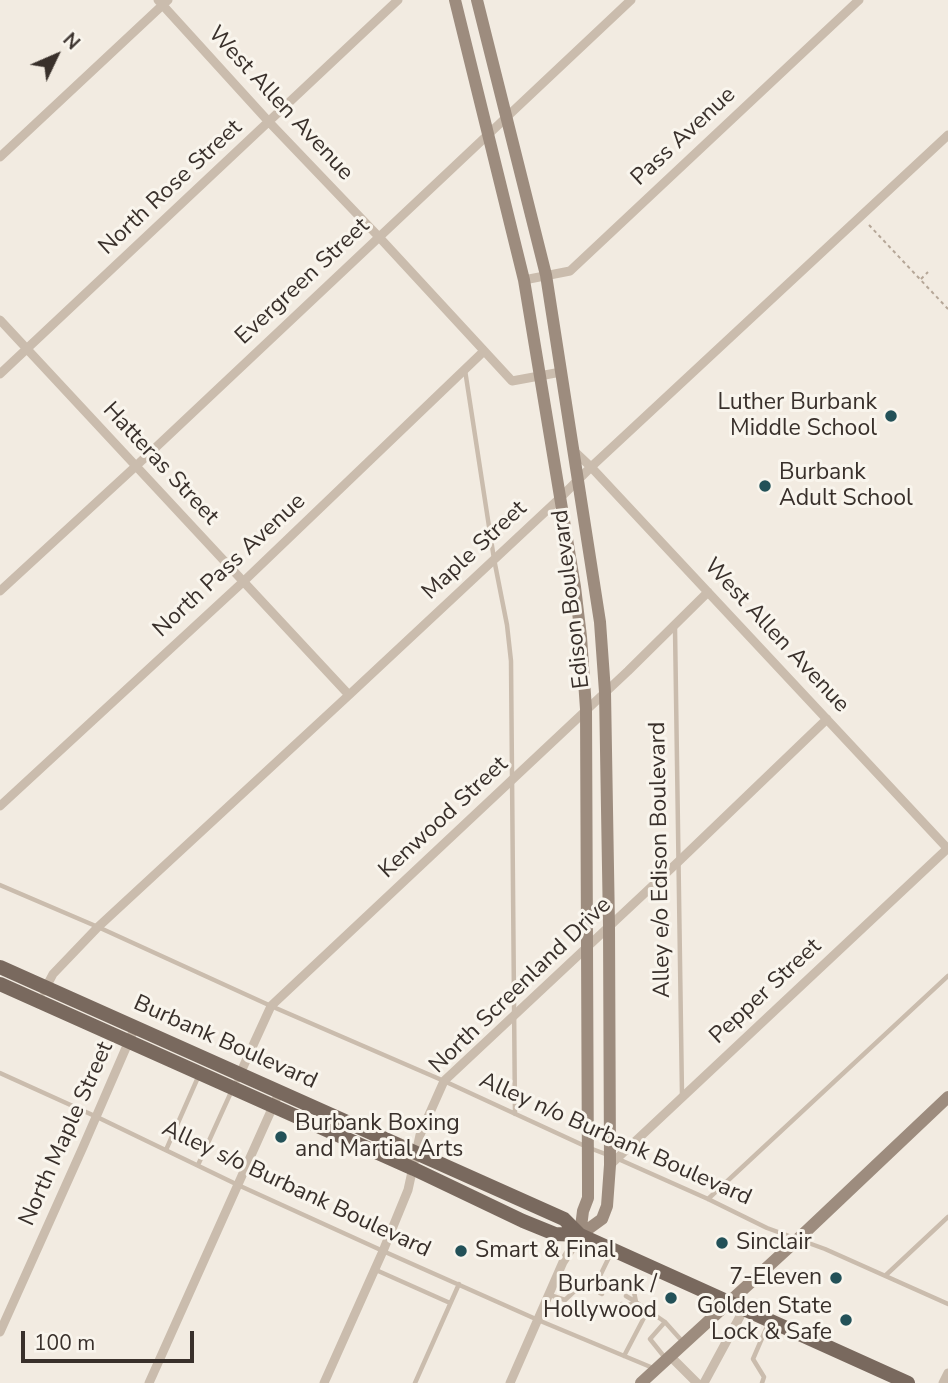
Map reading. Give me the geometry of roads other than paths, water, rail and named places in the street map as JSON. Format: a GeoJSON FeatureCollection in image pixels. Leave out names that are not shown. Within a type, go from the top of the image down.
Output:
{"type":"FeatureCollection","features":[{"type":"Feature","properties":{"kind":"main road","name":"Edison Boulevard"},"geometry":{"type":"LineString","coordinates":[[456,0],[524,280],[581,637],[586,709],[588,1198],[583,1211],[580,1235]]}},
{"type":"Feature","properties":{"kind":"main road","name":"Edison Boulevard"},"geometry":{"type":"LineString","coordinates":[[477,0],[547,275],[600,622],[604,692],[613,1160],[607,1206],[601,1219],[580,1235]]}},
{"type":"Feature","properties":{"kind":"main road","name":"Burbank Boulevard"},"geometry":{"type":"LineString","coordinates":[[0,967],[564,1219],[580,1235],[900,1381]]}},
{"type":"Feature","properties":{"kind":"main road","name":"Burbank Boulevard"},"geometry":{"type":"LineString","coordinates":[[0,985],[555,1234],[580,1235]]}},
{"type":"Feature","properties":{"kind":"main road"},"geometry":{"type":"LineString","coordinates":[[641,1383],[948,1097]]}},
{"type":"Feature","properties":{"kind":"street","name":"North Rose Street"},"geometry":{"type":"LineString","coordinates":[[0,374],[398,0]]}},
{"type":"Feature","properties":{"kind":"street","name":"Evergreen Street"},"geometry":{"type":"LineString","coordinates":[[0,591],[631,0]]}},
{"type":"Feature","properties":{"kind":"street","name":"Pass Avenue"},"geometry":{"type":"LineString","coordinates":[[524,280],[570,271],[859,0]]}},
{"type":"Feature","properties":{"kind":"street","name":"West Allen Avenue"},"geometry":{"type":"LineString","coordinates":[[163,2],[269,122],[512,381],[561,372]]}},
{"type":"Feature","properties":{"kind":"street"},"geometry":{"type":"LineString","coordinates":[[0,157],[163,2]]}},
{"type":"Feature","properties":{"kind":"street","name":"Maple Street"},"geometry":{"type":"LineString","coordinates":[[39,1003],[53,974],[98,927],[948,135]]}},
{"type":"Feature","properties":{"kind":"street","name":"Hatteras Street"},"geometry":{"type":"LineString","coordinates":[[0,320],[349,695]]}},
{"type":"Feature","properties":{"kind":"street","name":"North Pass Avenue"},"geometry":{"type":"LineString","coordinates":[[0,806],[244,581],[484,351]]}},
{"type":"Feature","properties":{"kind":"street","name":"West Allen Avenue"},"geometry":{"type":"LineString","coordinates":[[575,450],[948,849]]}},
{"type":"Feature","properties":{"kind":"street","name":"Kenwood Street"},"geometry":{"type":"LineString","coordinates":[[233,1089],[271,1006],[512,781],[708,592]]}},
{"type":"Feature","properties":{"kind":"street","name":"North Screenland Drive"},"geometry":{"type":"LineString","coordinates":[[324,1383],[410,1185],[420,1135],[444,1082],[827,719]]}},
{"type":"Feature","properties":{"kind":"street","name":"Pepper Street"},"geometry":{"type":"LineString","coordinates":[[613,1160],[948,849]]}},
{"type":"Feature","properties":{"kind":"street","name":"North Maple Street"},"geometry":{"type":"LineString","coordinates":[[0,1332],[135,1027]]}},
{"type":"Feature","properties":{"kind":"street"},"geometry":{"type":"LineString","coordinates":[[149,1383],[279,1093]]}},
{"type":"Feature","properties":{"kind":"street","name":"Edison Boulevard"},"geometry":{"type":"LineString","coordinates":[[510,1383],[567,1255],[580,1235]]}},
{"type":"Feature","properties":{"kind":"street"},"geometry":{"type":"LineString","coordinates":[[704,1383],[744,1309]]}},
{"type":"Feature","properties":{"kind":"street"},"geometry":{"type":"LineString","coordinates":[[668,1358],[697,1383]]}},
{"type":"Feature","properties":{"kind":"street"},"geometry":{"type":"LineString","coordinates":[[943,1383],[948,1373]]}},
{"type":"Feature","properties":{"kind":"lane"},"geometry":{"type":"LineString","coordinates":[[465,370],[494,559],[507,625],[510,662],[514,1114]]}},
{"type":"Feature","properties":{"kind":"lane","name":"Alley e/o Edison Boulevard"},"geometry":{"type":"LineString","coordinates":[[675,623],[682,1097]]}},
{"type":"Feature","properties":{"kind":"lane","name":"Alley n/o Burbank Boulevard"},"geometry":{"type":"LineString","coordinates":[[0,885],[613,1160],[708,1199],[767,1228],[886,1275],[948,1304]]}},
{"type":"Feature","properties":{"kind":"lane"},"geometry":{"type":"LineString","coordinates":[[708,1199],[948,976]]}},
{"type":"Feature","properties":{"kind":"lane","name":"Alley s/o Burbank Boulevard"},"geometry":{"type":"LineString","coordinates":[[0,1073],[383,1251],[656,1369]]}},
{"type":"Feature","properties":{"kind":"lane"},"geometry":{"type":"LineString","coordinates":[[166,1150],[199,1074]]}},
{"type":"Feature","properties":{"kind":"lane"},"geometry":{"type":"LineString","coordinates":[[198,1165],[233,1089]]}},
{"type":"Feature","properties":{"kind":"lane"},"geometry":{"type":"LineString","coordinates":[[886,1275],[948,1217]]}},
{"type":"Feature","properties":{"kind":"lane"},"geometry":{"type":"LineString","coordinates":[[602,1294],[601,1284],[613,1250]]}},
{"type":"Feature","properties":{"kind":"lane"},"geometry":{"type":"LineString","coordinates":[[375,1270],[450,1303]]}},
{"type":"Feature","properties":{"kind":"lane"},"geometry":{"type":"LineString","coordinates":[[549,1294],[565,1300],[581,1285],[601,1284],[608,1280]]}},
{"type":"Feature","properties":{"kind":"lane"},"geometry":{"type":"LineString","coordinates":[[415,1383],[459,1284]]}},
{"type":"Feature","properties":{"kind":"lane"},"geometry":{"type":"LineString","coordinates":[[629,1289],[634,1292],[636,1302]]}},
{"type":"Feature","properties":{"kind":"lane"},"geometry":{"type":"LineString","coordinates":[[626,1296],[665,1322],[684,1344]]}},
{"type":"Feature","properties":{"kind":"lane"},"geometry":{"type":"LineString","coordinates":[[622,1304],[626,1306],[636,1302]]}},
{"type":"Feature","properties":{"kind":"lane"},"geometry":{"type":"LineString","coordinates":[[624,1356],[648,1310]]}},
{"type":"Feature","properties":{"kind":"lane"},"geometry":{"type":"LineString","coordinates":[[762,1383],[764,1377],[753,1359],[769,1321]]}},
{"type":"Feature","properties":{"kind":"lane"},"geometry":{"type":"LineString","coordinates":[[665,1322],[650,1339],[668,1358]]}},
{"type":"Feature","properties":{"kind":"place","name":"Luther Burbank Middle School"},"geometry":{"type":"Point","coordinates":[891,416]}},
{"type":"Feature","properties":{"kind":"place","name":"Burbank Adult School"},"geometry":{"type":"Point","coordinates":[765,486]}},
{"type":"Feature","properties":{"kind":"place","name":"Burbank Boxing and Martial Arts"},"geometry":{"type":"Point","coordinates":[281,1137]}},
{"type":"Feature","properties":{"kind":"place","name":"Sinclair"},"geometry":{"type":"Point","coordinates":[722,1243]}},
{"type":"Feature","properties":{"kind":"place","name":"Smart & Final"},"geometry":{"type":"Point","coordinates":[461,1251]}},
{"type":"Feature","properties":{"kind":"place","name":"7-Eleven"},"geometry":{"type":"Point","coordinates":[836,1278]}},
{"type":"Feature","properties":{"kind":"place","name":"Burbank / Hollywood"},"geometry":{"type":"Point","coordinates":[671,1298]}},
{"type":"Feature","properties":{"kind":"place","name":"Golden State Lock & Safe"},"geometry":{"type":"Point","coordinates":[846,1320]}}]}
